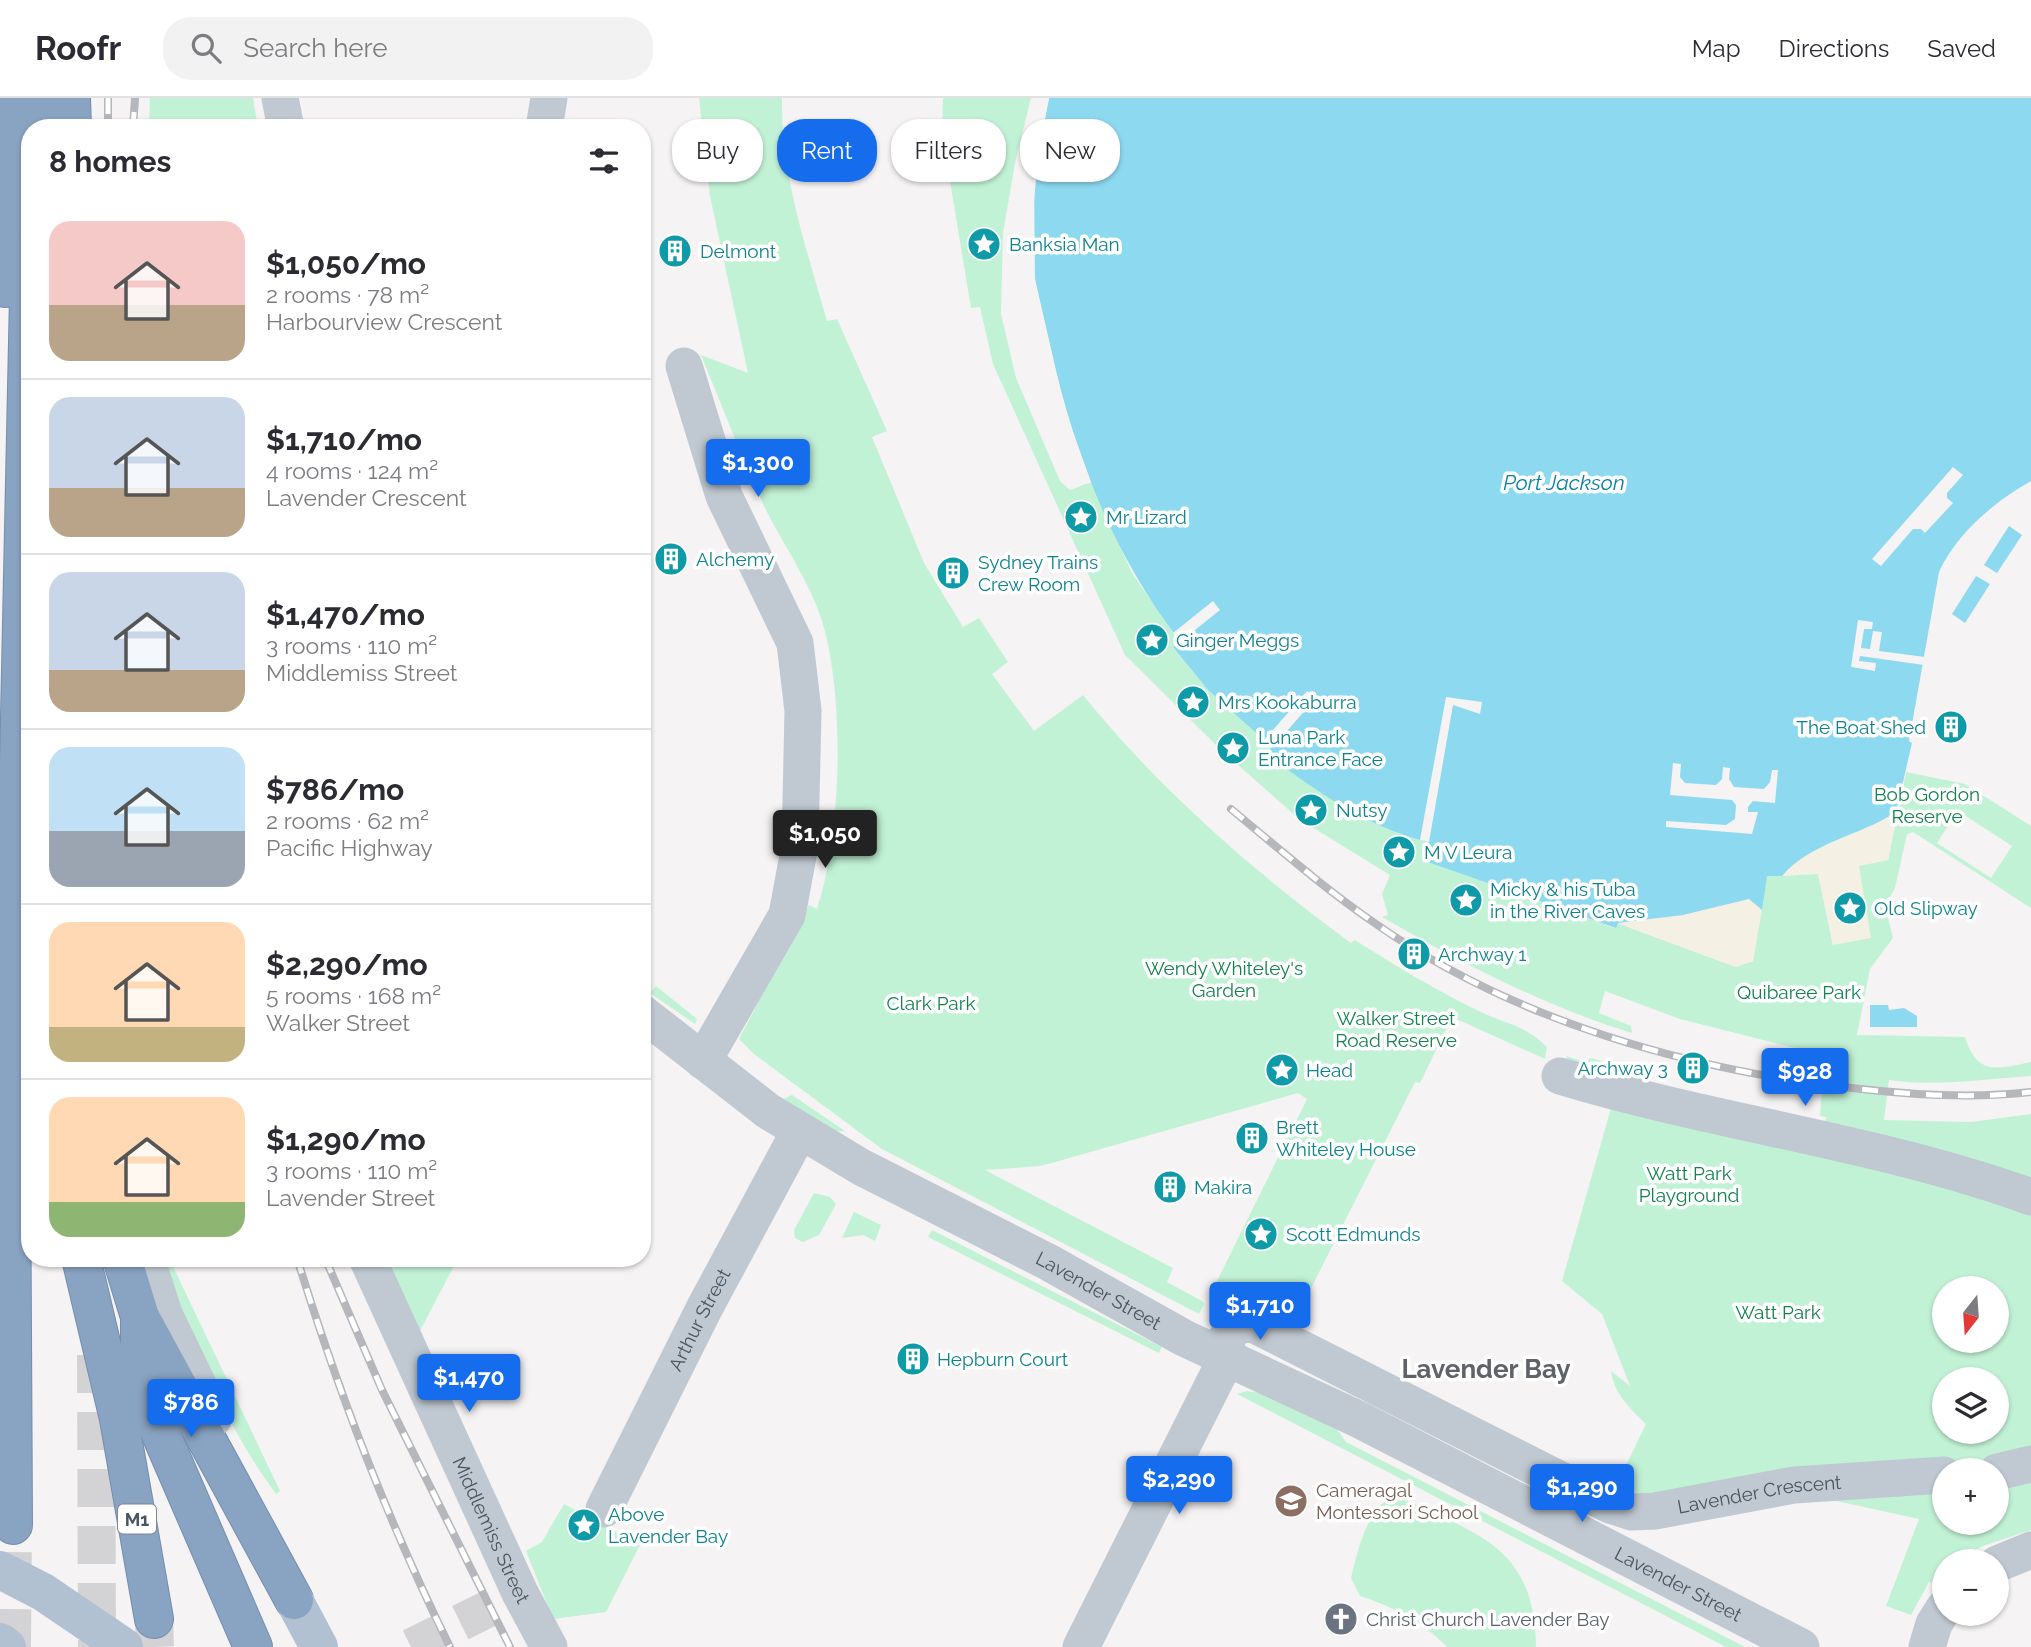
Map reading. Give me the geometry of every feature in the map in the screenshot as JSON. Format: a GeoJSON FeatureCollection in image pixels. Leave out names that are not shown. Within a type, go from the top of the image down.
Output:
{"type":"FeatureCollection","features":[{"type":"Feature","properties":{"kind":"highway"},"geometry":{"type":"LineString","coordinates":[[0,625],[9,98]]}},
{"type":"Feature","properties":{"kind":"highway"},"geometry":{"type":"LineString","coordinates":[[37,119],[39,98]]}},
{"type":"Feature","properties":{"kind":"highway"},"geometry":{"type":"LineString","coordinates":[[71,98],[72,119]]}},
{"type":"Feature","properties":{"kind":"highway"},"geometry":{"type":"LineString","coordinates":[[13,1525],[11,1139],[21,933]]}},
{"type":"Feature","properties":{"kind":"highway","name":"M1"},"geometry":{"type":"LineString","coordinates":[[83,1267],[118,1419],[154,1619]]}},
{"type":"Feature","properties":{"kind":"highway"},"geometry":{"type":"LineString","coordinates":[[125,1267],[140,1317],[294,1600]]}},
{"type":"Feature","properties":{"kind":"highway"},"geometry":{"type":"LineString","coordinates":[[140,1317],[140,1378],[173,1464],[253,1647]]}},
{"type":"Feature","properties":{"kind":"main road"},"geometry":{"type":"LineString","coordinates":[[0,1570],[43,1592],[124,1647]]}},
{"type":"Feature","properties":{"kind":"main road"},"geometry":{"type":"LineString","coordinates":[[294,1600],[318,1647]]}},
{"type":"Feature","properties":{"kind":"main road"},"geometry":{"type":"LineString","coordinates":[[0,1642],[7,1647]]}},
{"type":"Feature","properties":{"kind":"street"},"geometry":{"type":"LineString","coordinates":[[280,98],[284,119]]}},
{"type":"Feature","properties":{"kind":"street"},"geometry":{"type":"LineString","coordinates":[[546,119],[549,98]]}},
{"type":"Feature","properties":{"kind":"street"},"geometry":{"type":"LineString","coordinates":[[684,366],[724,496],[795,643],[803,711],[800,845],[787,915],[703,1061]]}},
{"type":"Feature","properties":{"kind":"street","name":"Lavender Street"},"geometry":{"type":"LineString","coordinates":[[651,1020],[799,1132],[1226,1359],[1360,1420],[1801,1647]]}},
{"type":"Feature","properties":{"kind":"street"},"geometry":{"type":"LineString","coordinates":[[1560,1076],[1784,1132],[1941,1167],[2031,1197]]}},
{"type":"Feature","properties":{"kind":"street","name":"Arthur Street"},"geometry":{"type":"LineString","coordinates":[[604,1509],[705,1307],[799,1132]]}},
{"type":"Feature","properties":{"kind":"street"},"geometry":{"type":"LineString","coordinates":[[149,1267],[164,1314],[204,1396],[294,1600]]}},
{"type":"Feature","properties":{"kind":"street","name":"Middlemiss Street"},"geometry":{"type":"LineString","coordinates":[[371,1267],[511,1598],[549,1647]]}},
{"type":"Feature","properties":{"kind":"street","name":"Lavender Crescent"},"geometry":{"type":"LineString","coordinates":[[1226,1359],[1227,1337],[1231,1330],[1238,1325],[1253,1324],[1609,1505],[1632,1512],[1655,1511],[1794,1485],[1932,1476]]}},
{"type":"Feature","properties":{"kind":"street"},"geometry":{"type":"LineString","coordinates":[[1082,1647],[1226,1359]]}},
{"type":"Feature","properties":{"kind":"street"},"geometry":{"type":"LineString","coordinates":[[2009,1469],[2031,1464]]}},
{"type":"Feature","properties":{"kind":"street"},"geometry":{"type":"LineString","coordinates":[[2009,1559],[2031,1550]]}},
{"type":"Feature","properties":{"kind":"street"},"geometry":{"type":"LineString","coordinates":[[1927,1647],[1933,1626]]}},
{"type":"Feature","properties":{"kind":"green space"},"geometry":{"type":"Polygon","coordinates":[[[150,98],[253,98],[256,119],[149,119],[150,98]]]}},
{"type":"Feature","properties":{"kind":"green space"},"geometry":{"type":"Polygon","coordinates":[[[699,98],[782,98],[783,119],[777,119],[777,182],[790,182],[827,321],[837,319],[887,431],[872,437],[924,563],[963,627],[979,618],[1008,662],[992,674],[1034,731],[1083,695],[1144,764],[1209,828],[1315,916],[1351,943],[1355,940],[1449,996],[1524,1030],[1547,1047],[1545,1059],[1452,1017],[1420,1083],[1415,1082],[1291,1328],[1214,1287],[1307,1099],[1298,1093],[1041,1166],[985,1170],[1173,1268],[1167,1282],[1202,1301],[1204,1304],[1199,1314],[882,1149],[754,1054],[739,1039],[809,905],[817,909],[832,843],[838,765],[837,725],[829,652],[817,607],[767,512],[701,355],[748,373],[708,182],[763,182],[763,119],[701,119],[699,98]]]}},
{"type":"Feature","properties":{"kind":"green space","name":"Watt Park"},"geometry":{"type":"Polygon","coordinates":[[[943,98],[1031,98],[1026,119],[1020,119],[1020,143],[1003,233],[1001,314],[1016,378],[1060,481],[1070,490],[1091,482],[1132,573],[1180,642],[1173,647],[1208,690],[1273,747],[1268,753],[1364,818],[1385,828],[1429,842],[1426,861],[1615,928],[1617,923],[1736,967],[1753,961],[1766,876],[1818,874],[1833,945],[1859,865],[1888,860],[1906,772],[1965,784],[2031,826],[2031,908],[1913,832],[1907,834],[1895,888],[1885,906],[1893,938],[1870,969],[1857,1035],[1965,1037],[1970,1050],[1982,1064],[2008,1067],[2031,1062],[2031,1076],[1942,1083],[1889,1080],[1884,1120],[1971,1122],[2031,1114],[2031,1530],[1977,1549],[1932,1549],[1932,1582],[1929,1582],[1911,1615],[1886,1606],[1919,1519],[1818,1497],[1674,1501],[1615,1488],[1646,1424],[1615,1387],[1611,1371],[1630,1386],[1602,1314],[1562,1281],[1613,1101],[1821,1151],[1826,1117],[1820,1116],[1824,1058],[1807,1051],[1680,1019],[1605,991],[1599,1013],[1631,1026],[1632,1033],[1535,997],[1442,951],[1382,917],[1388,915],[1382,894],[1390,875],[1299,819],[1220,749],[1125,655],[993,364],[980,307],[971,308],[950,182],[1006,182],[1006,119],[942,119],[943,98]],[[1958,811],[1937,843],[1991,878],[2012,846],[1958,811]]]}},
{"type":"Feature","properties":{"kind":"green space"},"geometry":{"type":"Polygon","coordinates":[[[656,986],[697,1019],[695,1024],[651,994],[656,986]]]}},
{"type":"Feature","properties":{"kind":"green space"},"geometry":{"type":"Polygon","coordinates":[[[1566,1056],[1585,1062],[1591,1058],[1651,1075],[1648,1083],[1568,1066],[1566,1056]]]}},
{"type":"Feature","properties":{"kind":"green space"},"geometry":{"type":"Polygon","coordinates":[[[792,1095],[845,1131],[828,1132],[783,1099],[792,1095]]]}},
{"type":"Feature","properties":{"kind":"green space"},"geometry":{"type":"Polygon","coordinates":[[[814,1193],[830,1197],[836,1204],[819,1235],[803,1242],[795,1238],[794,1230],[814,1193]]]}},
{"type":"Feature","properties":{"kind":"green space"},"geometry":{"type":"Polygon","coordinates":[[[854,1212],[881,1225],[875,1241],[863,1235],[842,1238],[854,1212]]]}},
{"type":"Feature","properties":{"kind":"green space"},"geometry":{"type":"Polygon","coordinates":[[[932,1230],[1162,1347],[1159,1353],[928,1237],[932,1230]]]}},
{"type":"Feature","properties":{"kind":"green space"},"geometry":{"type":"Polygon","coordinates":[[[163,1267],[173,1267],[280,1491],[276,1494],[224,1410],[163,1267]]]}},
{"type":"Feature","properties":{"kind":"green space"},"geometry":{"type":"Polygon","coordinates":[[[388,1267],[453,1267],[413,1344],[388,1267]]]}},
{"type":"Feature","properties":{"kind":"green space"},"geometry":{"type":"Polygon","coordinates":[[[1247,1391],[1260,1393],[1336,1428],[1346,1442],[1745,1647],[1726,1647],[1237,1394],[1247,1391]]]}},
{"type":"Feature","properties":{"kind":"green space"},"geometry":{"type":"Polygon","coordinates":[[[1395,1495],[1475,1533],[1495,1547],[1512,1564],[1525,1585],[1533,1612],[1536,1647],[1447,1647],[1407,1616],[1360,1596],[1351,1578],[1365,1530],[1377,1509],[1395,1495]]]}},
{"type":"Feature","properties":{"kind":"green space"},"geometry":{"type":"Polygon","coordinates":[[[564,1504],[640,1545],[606,1612],[553,1619],[526,1551],[542,1542],[564,1504]]]}},
{"type":"Feature","properties":{"kind":"sand"},"geometry":{"type":"Polygon","coordinates":[[[1896,812],[1888,860],[1859,866],[1871,938],[1833,945],[1818,874],[1782,876],[1794,864],[1821,847],[1896,812]]]}},
{"type":"Feature","properties":{"kind":"sand"},"geometry":{"type":"Polygon","coordinates":[[[1749,899],[1762,910],[1753,961],[1736,967],[1617,923],[1683,915],[1749,899]]]}},
{"type":"Feature","properties":{"kind":"water","name":"Port Jackson"},"geometry":{"type":"Polygon","coordinates":[[[1049,98],[2031,98],[2031,481],[2004,498],[1978,520],[1955,545],[1939,572],[1909,741],[1912,743],[1896,812],[1821,847],[1794,864],[1782,876],[1767,876],[1762,910],[1749,899],[1683,915],[1618,923],[1616,928],[1425,861],[1429,842],[1386,828],[1344,807],[1267,754],[1272,747],[1208,690],[1173,647],[1180,641],[1134,573],[1098,501],[1084,463],[1071,425],[1039,304],[1033,255],[1035,188],[1036,182],[1120,182],[1120,119],[1045,119],[1049,98]]]}},
{"type":"Feature","properties":{"kind":"water"},"geometry":{"type":"Polygon","coordinates":[[[2009,526],[2022,535],[1997,573],[1984,565],[2009,526]]]}},
{"type":"Feature","properties":{"kind":"water"},"geometry":{"type":"Polygon","coordinates":[[[1976,576],[1990,584],[1965,623],[1952,614],[1976,576]]]}},
{"type":"Feature","properties":{"kind":"water"},"geometry":{"type":"Polygon","coordinates":[[[1870,1005],[1888,1005],[1889,1010],[1904,1008],[1917,1016],[1917,1027],[1870,1027],[1870,1005]]]}},
{"type":"Feature","properties":{"kind":"pier"},"geometry":{"type":"Polygon","coordinates":[[[1045,98],[1049,98],[1045,119],[1041,119],[1045,98]]]}},
{"type":"Feature","properties":{"kind":"pier"},"geometry":{"type":"Polygon","coordinates":[[[1031,182],[1034,182],[1035,279],[1065,410],[1091,482],[1088,484],[1061,411],[1032,280],[1031,182]]]}},
{"type":"Feature","properties":{"kind":"pier"},"geometry":{"type":"Polygon","coordinates":[[[1953,467],[1963,475],[1947,493],[1947,498],[1953,503],[1925,533],[1921,529],[1913,529],[1881,566],[1872,559],[1953,467]]]}},
{"type":"Feature","properties":{"kind":"pier"},"geometry":{"type":"Polygon","coordinates":[[[1213,601],[1220,610],[1180,642],[1173,633],[1213,601]]]}},
{"type":"Feature","properties":{"kind":"pier"},"geometry":{"type":"Polygon","coordinates":[[[1858,620],[1873,622],[1872,629],[1864,629],[1861,648],[1870,649],[1873,631],[1882,632],[1879,651],[1925,657],[1924,665],[1860,656],[1859,661],[1876,663],[1875,671],[1851,667],[1858,620]]]}},
{"type":"Feature","properties":{"kind":"pier"},"geometry":{"type":"Polygon","coordinates":[[[1307,691],[1315,699],[1273,747],[1264,740],[1307,691]]]}},
{"type":"Feature","properties":{"kind":"pier"},"geometry":{"type":"Polygon","coordinates":[[[1446,697],[1482,702],[1480,714],[1453,705],[1429,842],[1420,840],[1446,697]]]}},
{"type":"Feature","properties":{"kind":"pier"},"geometry":{"type":"Polygon","coordinates":[[[1673,763],[1681,764],[1680,777],[1685,783],[1716,785],[1722,779],[1723,767],[1730,768],[1729,779],[1734,787],[1764,789],[1770,782],[1772,770],[1778,770],[1775,803],[1753,801],[1748,807],[1748,812],[1758,812],[1752,834],[1666,827],[1666,821],[1726,825],[1735,819],[1736,805],[1732,800],[1670,795],[1673,763]]]}},
{"type":"Feature","properties":{"kind":"tunnel"},"geometry":{"type":"LineString","coordinates":[[96,1355],[97,1647]]}},
{"type":"Feature","properties":{"kind":"tunnel"},"geometry":{"type":"LineString","coordinates":[[12,1647],[13,1525]]}},
{"type":"Feature","properties":{"kind":"tunnel"},"geometry":{"type":"LineString","coordinates":[[411,1647],[502,1602]]}},
{"type":"Feature","properties":{"kind":"tunnel"},"geometry":{"type":"LineString","coordinates":[[154,1619],[155,1647]]}},
{"type":"Feature","properties":{"kind":"railway"},"geometry":{"type":"LineString","coordinates":[[108,98],[108,119]]}},
{"type":"Feature","properties":{"kind":"railway"},"geometry":{"type":"LineString","coordinates":[[134,119],[135,98]]}},
{"type":"Feature","properties":{"kind":"railway"},"geometry":{"type":"LineString","coordinates":[[1231,809],[1338,897],[1429,958],[1485,988],[1604,1035],[1665,1054],[1790,1080],[1896,1093],[1986,1095],[2031,1092]]}},
{"type":"Feature","properties":{"kind":"railway"},"geometry":{"type":"LineString","coordinates":[[300,1267],[329,1358],[366,1456],[427,1600],[450,1647]]}},
{"type":"Feature","properties":{"kind":"railway"},"geometry":{"type":"LineString","coordinates":[[329,1267],[382,1390],[510,1647]]}},
{"type":"Feature","properties":{"kind":"place","name":"Banksia Man"},"geometry":{"type":"Point","coordinates":[984,244]}},
{"type":"Feature","properties":{"kind":"place","name":"Delmont"},"geometry":{"type":"Point","coordinates":[675,251]}},
{"type":"Feature","properties":{"kind":"place","name":"Mr Lizard"},"geometry":{"type":"Point","coordinates":[1081,517]}},
{"type":"Feature","properties":{"kind":"place","name":"Alchemy"},"geometry":{"type":"Point","coordinates":[671,559]}},
{"type":"Feature","properties":{"kind":"place","name":"Sydney Trains Crew Room"},"geometry":{"type":"Point","coordinates":[953,573]}},
{"type":"Feature","properties":{"kind":"place","name":"Ginger Meggs"},"geometry":{"type":"Point","coordinates":[1152,640]}},
{"type":"Feature","properties":{"kind":"place","name":"Mrs Kookaburra"},"geometry":{"type":"Point","coordinates":[1193,702]}},
{"type":"Feature","properties":{"kind":"place","name":"The Boat Shed"},"geometry":{"type":"Point","coordinates":[1951,727]}},
{"type":"Feature","properties":{"kind":"place","name":"Luna Park Entrance Face"},"geometry":{"type":"Point","coordinates":[1233,748]}},
{"type":"Feature","properties":{"kind":"place","name":"Nutsy"},"geometry":{"type":"Point","coordinates":[1311,810]}},
{"type":"Feature","properties":{"kind":"place","name":"M V Leura"},"geometry":{"type":"Point","coordinates":[1399,852]}},
{"type":"Feature","properties":{"kind":"place","name":"Micky & his Tuba in the River Caves"},"geometry":{"type":"Point","coordinates":[1466,900]}},
{"type":"Feature","properties":{"kind":"place","name":"Old Slipway"},"geometry":{"type":"Point","coordinates":[1850,908]}},
{"type":"Feature","properties":{"kind":"place","name":"Archway 1"},"geometry":{"type":"Point","coordinates":[1414,954]}},
{"type":"Feature","properties":{"kind":"place","name":"Archway 3"},"geometry":{"type":"Point","coordinates":[1693,1068]}},
{"type":"Feature","properties":{"kind":"place","name":"Head"},"geometry":{"type":"Point","coordinates":[1282,1070]}},
{"type":"Feature","properties":{"kind":"place","name":"Brett Whiteley House"},"geometry":{"type":"Point","coordinates":[1252,1138]}},
{"type":"Feature","properties":{"kind":"place","name":"Makira"},"geometry":{"type":"Point","coordinates":[1170,1187]}},
{"type":"Feature","properties":{"kind":"place","name":"Scott Edmunds"},"geometry":{"type":"Point","coordinates":[1261,1234]}},
{"type":"Feature","properties":{"kind":"place","name":"Hepburn Court"},"geometry":{"type":"Point","coordinates":[913,1359]}},
{"type":"Feature","properties":{"kind":"place","name":"Cameragal Montessori School"},"geometry":{"type":"Point","coordinates":[1291,1501]}},
{"type":"Feature","properties":{"kind":"place","name":"Above Lavender Bay"},"geometry":{"type":"Point","coordinates":[584,1525]}},
{"type":"Feature","properties":{"kind":"place","name":"Christ Church Lavender Bay"},"geometry":{"type":"Point","coordinates":[1341,1619]}},
{"type":"Feature","properties":{"kind":"district","name":"Lavender Bay"},"geometry":{"type":"Point","coordinates":[1486,1369]}},
{"type":"Feature","properties":{"kind":"park label","name":"Bob Gordon Reserve"},"geometry":{"type":"Point","coordinates":[1927,805]}},
{"type":"Feature","properties":{"kind":"park label","name":"Wendy Whiteley's Garden"},"geometry":{"type":"Point","coordinates":[1224,979]}},
{"type":"Feature","properties":{"kind":"park label","name":"Quibaree Park"},"geometry":{"type":"Point","coordinates":[1799,992]}},
{"type":"Feature","properties":{"kind":"park label","name":"Clark Park"},"geometry":{"type":"Point","coordinates":[931,1003]}},
{"type":"Feature","properties":{"kind":"park label","name":"Walker Street Road Reserve"},"geometry":{"type":"Point","coordinates":[1396,1029]}},
{"type":"Feature","properties":{"kind":"park label","name":"Watt Park Playground"},"geometry":{"type":"Point","coordinates":[1689,1184]}}]}
